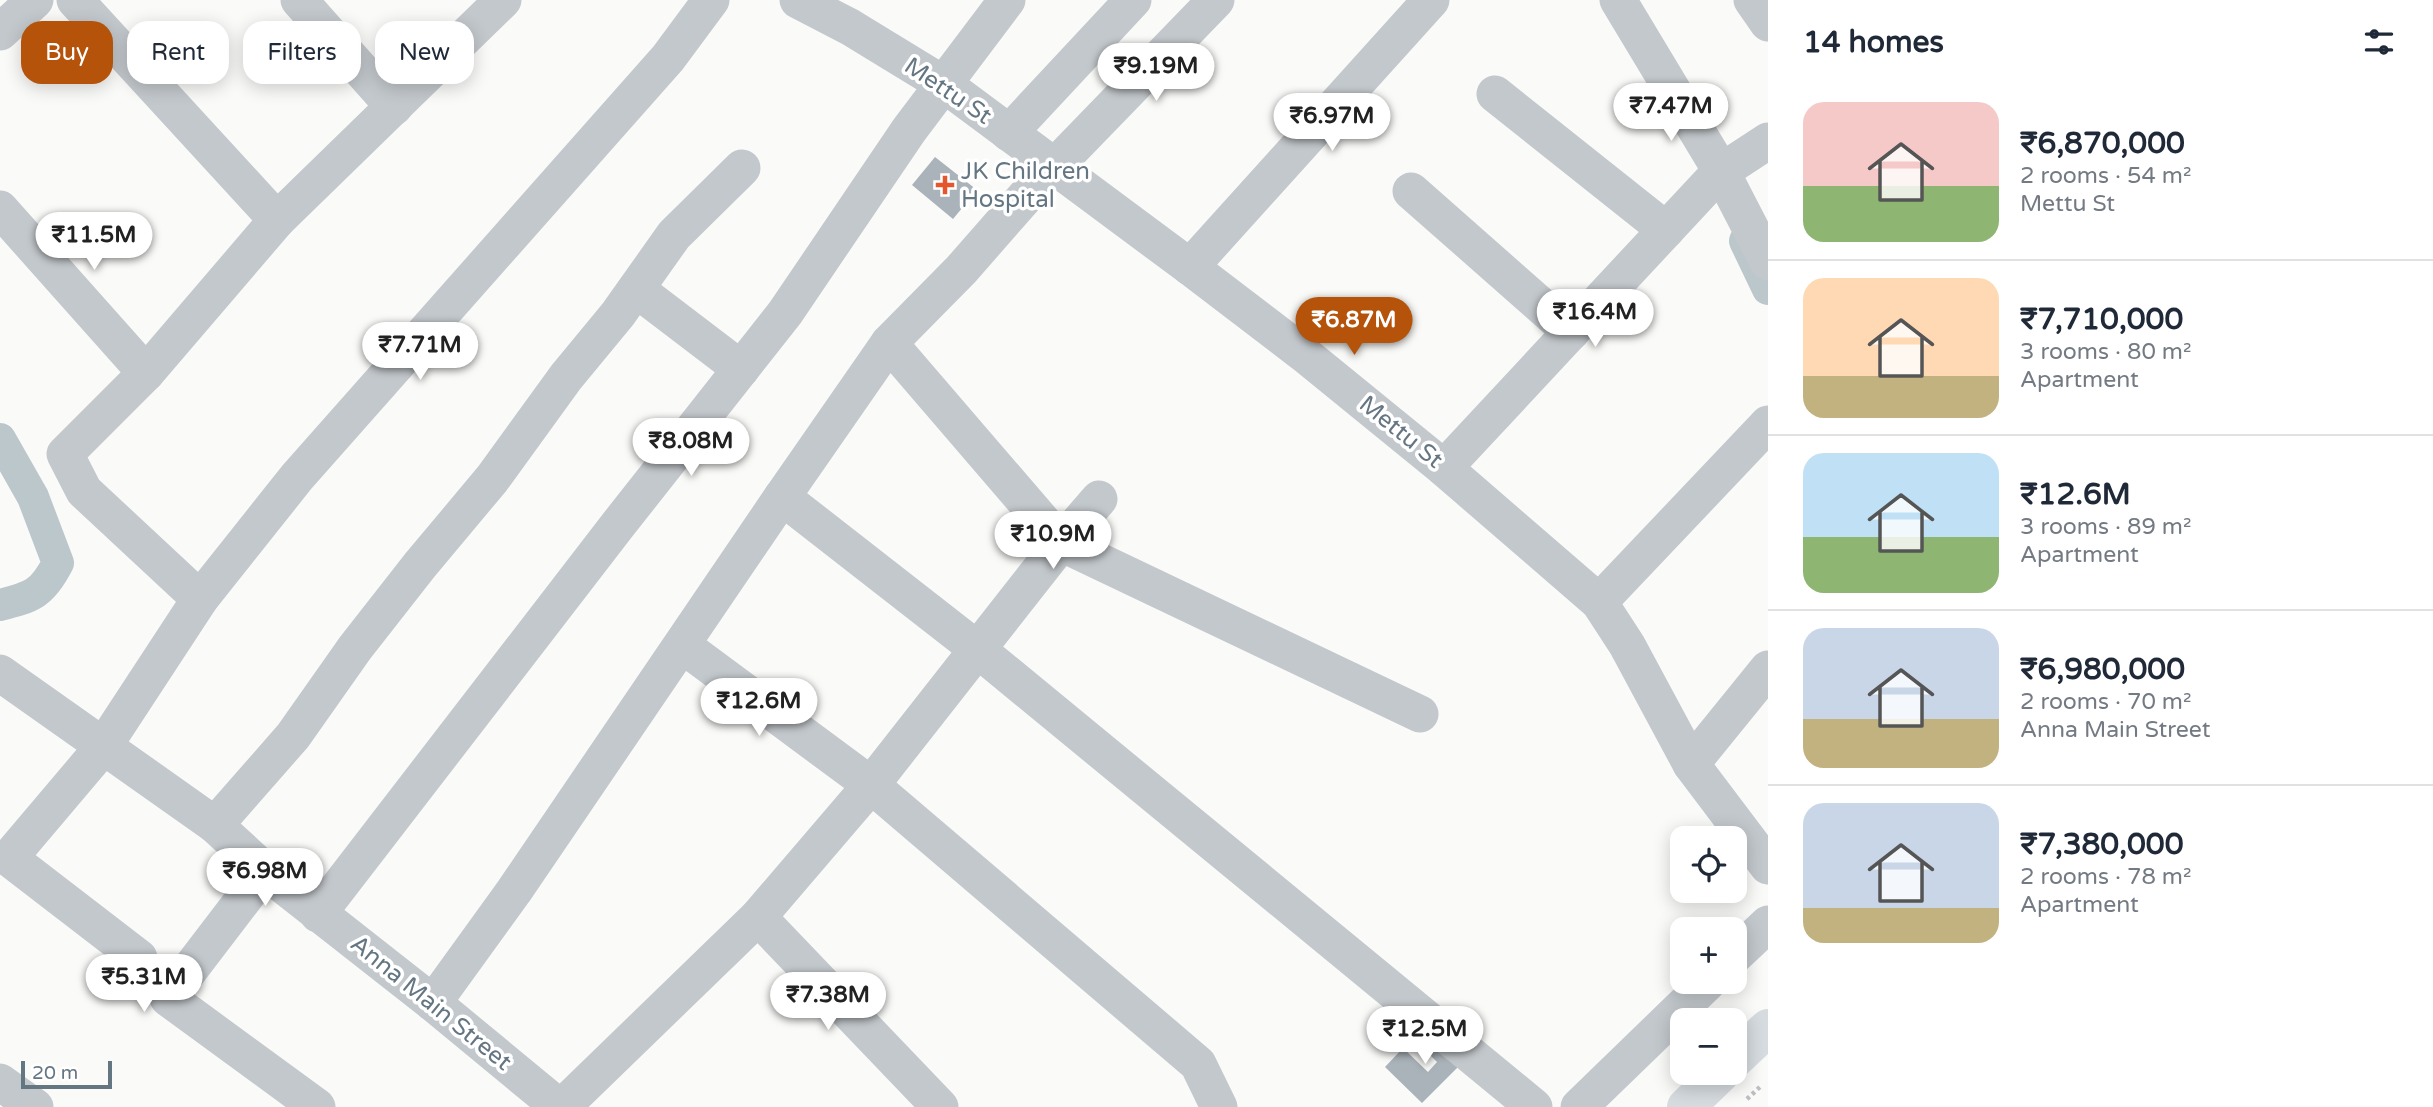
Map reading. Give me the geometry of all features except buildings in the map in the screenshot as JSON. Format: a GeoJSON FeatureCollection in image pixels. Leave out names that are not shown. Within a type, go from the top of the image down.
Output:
{"type":"FeatureCollection","features":[{"type":"Feature","properties":{"kind":"main road"},"geometry":{"type":"LineString","coordinates":[[1747,1048],[1768,1028]]}},
{"type":"Feature","properties":{"kind":"main road"},"geometry":{"type":"LineString","coordinates":[[1686,1107],[1709,1085]]}},
{"type":"Feature","properties":{"kind":"street"},"geometry":{"type":"LineString","coordinates":[[0,32],[34,0]]}},
{"type":"Feature","properties":{"kind":"street"},"geometry":{"type":"LineString","coordinates":[[75,0],[277,220]]}},
{"type":"Feature","properties":{"kind":"street"},"geometry":{"type":"LineString","coordinates":[[299,0],[394,107]]}},
{"type":"Feature","properties":{"kind":"street"},"geometry":{"type":"LineString","coordinates":[[200,599],[83,491],[65,454],[146,373],[277,220],[503,0]]}},
{"type":"Feature","properties":{"kind":"street"},"geometry":{"type":"LineString","coordinates":[[139,958],[9,858],[103,747],[200,599],[297,477],[668,58],[711,0]]}},
{"type":"Feature","properties":{"kind":"street","name":"Mettu St"},"geometry":{"type":"LineString","coordinates":[[798,0],[850,27],[945,85],[1190,267],[1304,354],[1444,468],[1599,602],[1626,645],[1691,764],[1768,866]]}},
{"type":"Feature","properties":{"kind":"street"},"geometry":{"type":"LineString","coordinates":[[318,914],[785,313],[909,130],[1007,0]]}},
{"type":"Feature","properties":{"kind":"street"},"geometry":{"type":"LineString","coordinates":[[1009,133],[1133,0]]}},
{"type":"Feature","properties":{"kind":"street"},"geometry":{"type":"LineString","coordinates":[[433,1003],[514,891],[889,343],[961,270],[1025,197],[1216,0]]}},
{"type":"Feature","properties":{"kind":"street"},"geometry":{"type":"LineString","coordinates":[[1190,267],[1431,0]]}},
{"type":"Feature","properties":{"kind":"street"},"geometry":{"type":"LineString","coordinates":[[1618,0],[1715,178],[1768,262]]}},
{"type":"Feature","properties":{"kind":"street"},"geometry":{"type":"LineString","coordinates":[[1752,0],[1768,23]]}},
{"type":"Feature","properties":{"kind":"street"},"geometry":{"type":"LineString","coordinates":[[1495,94],[1666,230]]}},
{"type":"Feature","properties":{"kind":"street"},"geometry":{"type":"LineString","coordinates":[[1444,468],[1715,178],[1768,141]]}},
{"type":"Feature","properties":{"kind":"street"},"geometry":{"type":"LineString","coordinates":[[215,825],[293,736],[355,648],[492,479],[566,377],[618,314],[674,235],[742,168]]}},
{"type":"Feature","properties":{"kind":"street"},"geometry":{"type":"LineString","coordinates":[[1411,191],[1571,332]]}},
{"type":"Feature","properties":{"kind":"street"},"geometry":{"type":"LineString","coordinates":[[0,209],[146,373]]}},
{"type":"Feature","properties":{"kind":"street"},"geometry":{"type":"LineString","coordinates":[[636,289],[741,369]]}},
{"type":"Feature","properties":{"kind":"street"},"geometry":{"type":"LineString","coordinates":[[889,343],[1061,543],[1420,714]]}},
{"type":"Feature","properties":{"kind":"street"},"geometry":{"type":"LineString","coordinates":[[1599,602],[1768,424]]}},
{"type":"Feature","properties":{"kind":"street"},"geometry":{"type":"LineString","coordinates":[[782,497],[977,649],[1534,1107]]}},
{"type":"Feature","properties":{"kind":"street"},"geometry":{"type":"LineString","coordinates":[[561,1107],[758,917],[871,785],[1061,543],[1099,499]]}},
{"type":"Feature","properties":{"kind":"street"},"geometry":{"type":"LineString","coordinates":[[682,645],[871,785],[1198,1064],[1219,1107]]}},
{"type":"Feature","properties":{"kind":"street"},"geometry":{"type":"LineString","coordinates":[[1691,764],[1768,670]]}},
{"type":"Feature","properties":{"kind":"street","name":"Anna Main Street"},"geometry":{"type":"LineString","coordinates":[[0,673],[215,825],[265,871],[561,1107]]}},
{"type":"Feature","properties":{"kind":"street"},"geometry":{"type":"LineString","coordinates":[[265,871],[168,998],[317,1107]]}},
{"type":"Feature","properties":{"kind":"street"},"geometry":{"type":"LineString","coordinates":[[758,917],[940,1107]]}},
{"type":"Feature","properties":{"kind":"street"},"geometry":{"type":"LineString","coordinates":[[1747,944],[1768,924]]}},
{"type":"Feature","properties":{"kind":"street"},"geometry":{"type":"LineString","coordinates":[[1579,1107],[1696,994]]}},
{"type":"Feature","properties":{"kind":"street"},"geometry":{"type":"LineString","coordinates":[[0,1082],[35,1107]]}},
{"type":"Feature","properties":{"kind":"path"},"geometry":{"type":"LineString","coordinates":[[1739,1107],[1768,1078]]}},
{"type":"Feature","properties":{"kind":"waterway"},"geometry":{"type":"LineString","coordinates":[[1745,241],[1768,289]]}},
{"type":"Feature","properties":{"kind":"waterway"},"geometry":{"type":"LineString","coordinates":[[0,439],[33,497],[58,563],[47,582],[35,593],[0,605]]}},
{"type":"Feature","properties":{"kind":"place","name":"JK Children Hospital"},"geometry":{"type":"Point","coordinates":[945,185]}}]}
